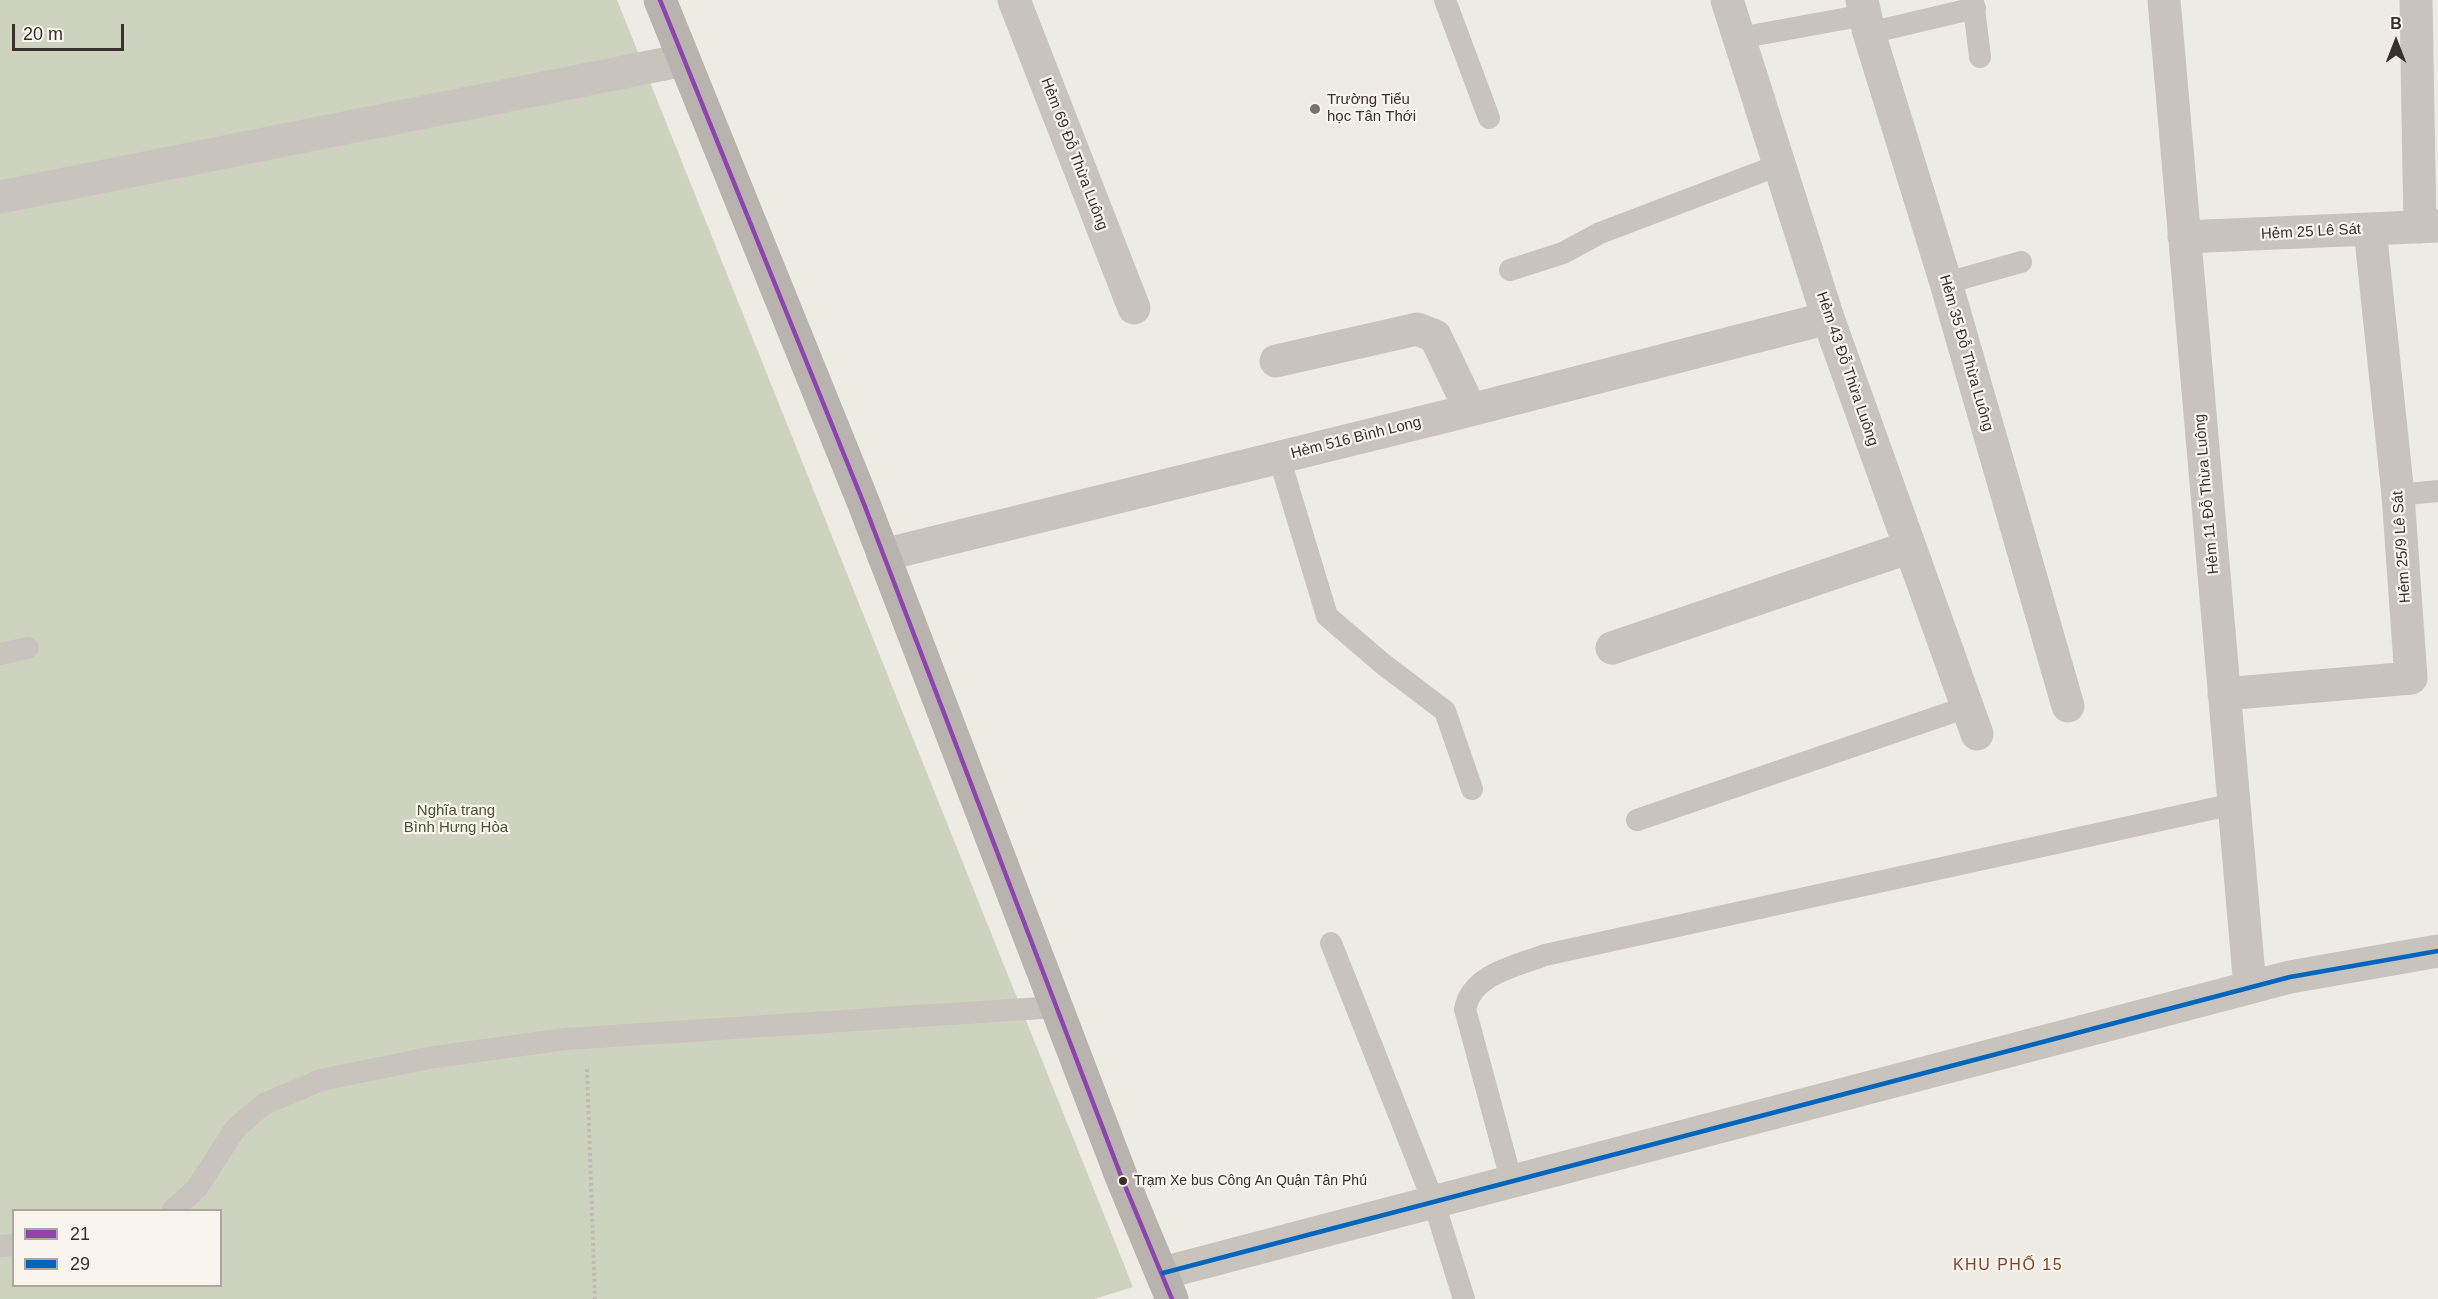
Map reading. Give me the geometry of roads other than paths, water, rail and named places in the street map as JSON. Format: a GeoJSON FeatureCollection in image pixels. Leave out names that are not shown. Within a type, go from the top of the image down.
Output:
{"type":"FeatureCollection","features":[{"type":"Feature","properties":{"kind":"main road"},"geometry":{"type":"LineString","coordinates":[[660,0],[883,555],[1123,1181],[1167,1286]]}},
{"type":"Feature","properties":{"kind":"street","name":"Hẻm 69 Đỗ Thừa Luông"},"geometry":{"type":"LineString","coordinates":[[1014,0],[1134,308]]}},
{"type":"Feature","properties":{"kind":"street","name":"Hẻm 43 Đỗ Thừa Luông"},"geometry":{"type":"LineString","coordinates":[[1727,0],[1828,318],[1972,721]]}},
{"type":"Feature","properties":{"kind":"street","name":"Hẻm 11 Đỗ Thừa Luông"},"geometry":{"type":"LineString","coordinates":[[2164,0],[2250,987]]}},
{"type":"Feature","properties":{"kind":"street"},"geometry":{"type":"LineString","coordinates":[[2416,0],[2429,226]]}},
{"type":"Feature","properties":{"kind":"street","name":"Hẻm 35 Đỗ Thừa Luông"},"geometry":{"type":"LineString","coordinates":[[1865,16],[1946,283],[2068,706]]}},
{"type":"Feature","properties":{"kind":"street"},"geometry":{"type":"LineString","coordinates":[[0,197],[684,60]]}},
{"type":"Feature","properties":{"kind":"street","name":"Hẻm 25 Lê Sát"},"geometry":{"type":"LineString","coordinates":[[2184,237],[2429,226]]}},
{"type":"Feature","properties":{"kind":"street","name":"Hẻm 25/9 Lê Sát"},"geometry":{"type":"LineString","coordinates":[[2224,694],[2411,678],[2398,495],[2370,229]]}},
{"type":"Feature","properties":{"kind":"street","name":"Hẻm 516 Bình Long"},"geometry":{"type":"LineString","coordinates":[[883,555],[1828,318]]}},
{"type":"Feature","properties":{"kind":"street"},"geometry":{"type":"LineString","coordinates":[[1276,361],[1417,329],[1435,336],[1470,409]]}},
{"type":"Feature","properties":{"kind":"street"},"geometry":{"type":"LineString","coordinates":[[1612,648],[1911,547]]}},
{"type":"Feature","properties":{"kind":"street"},"geometry":{"type":"LineString","coordinates":[[1167,1286],[1434,1203],[2250,987],[2290,977],[2438,951]]}},
{"type":"Feature","properties":{"kind":"lane"},"geometry":{"type":"LineString","coordinates":[[1445,0],[1489,118]]}},
{"type":"Feature","properties":{"kind":"lane"},"geometry":{"type":"LineString","coordinates":[[1739,38],[1865,16],[1974,4],[1980,57]]}},
{"type":"Feature","properties":{"kind":"lane"},"geometry":{"type":"LineString","coordinates":[[1510,270],[1563,253],[1600,233],[1779,165]]}},
{"type":"Feature","properties":{"kind":"lane"},"geometry":{"type":"LineString","coordinates":[[1946,283],[2021,262]]}},
{"type":"Feature","properties":{"kind":"lane"},"geometry":{"type":"LineString","coordinates":[[1278,457],[1327,616],[1383,664],[1445,711],[1472,789]]}},
{"type":"Feature","properties":{"kind":"lane"},"geometry":{"type":"LineString","coordinates":[[2398,495],[2438,491]]}},
{"type":"Feature","properties":{"kind":"lane"},"geometry":{"type":"LineString","coordinates":[[0,654],[27,648]]}},
{"type":"Feature","properties":{"kind":"lane"},"geometry":{"type":"LineString","coordinates":[[1637,820],[1972,721]]}},
{"type":"Feature","properties":{"kind":"lane"},"geometry":{"type":"LineString","coordinates":[[1512,1183],[1465,1009],[1468,996],[1486,978],[1545,955],[2234,804]]}},
{"type":"Feature","properties":{"kind":"lane"},"geometry":{"type":"LineString","coordinates":[[1331,943],[1434,1203],[1464,1299]]}},
{"type":"Feature","properties":{"kind":"lane"},"geometry":{"type":"LineString","coordinates":[[174,1209],[197,1188],[235,1129],[264,1104],[321,1080],[434,1057],[586,1038],[1057,1007]]}},
{"type":"Feature","properties":{"kind":"place","name":"Trường Tiểu học Tân Thới"},"geometry":{"type":"Point","coordinates":[1315,109]}},
{"type":"Feature","properties":{"kind":"place","name":"Trạm Xe bus Công An Quận Tân Phú"},"geometry":{"type":"Point","coordinates":[1123,1181]}},
{"type":"Feature","properties":{"kind":"district","name":"KHU PHỐ 15"},"geometry":{"type":"Point","coordinates":[2008,1266]}},
{"type":"Feature","properties":{"kind":"park label","name":"Nghĩa trang Bình Hưng Hòa"},"geometry":{"type":"Point","coordinates":[456,820]}}]}
